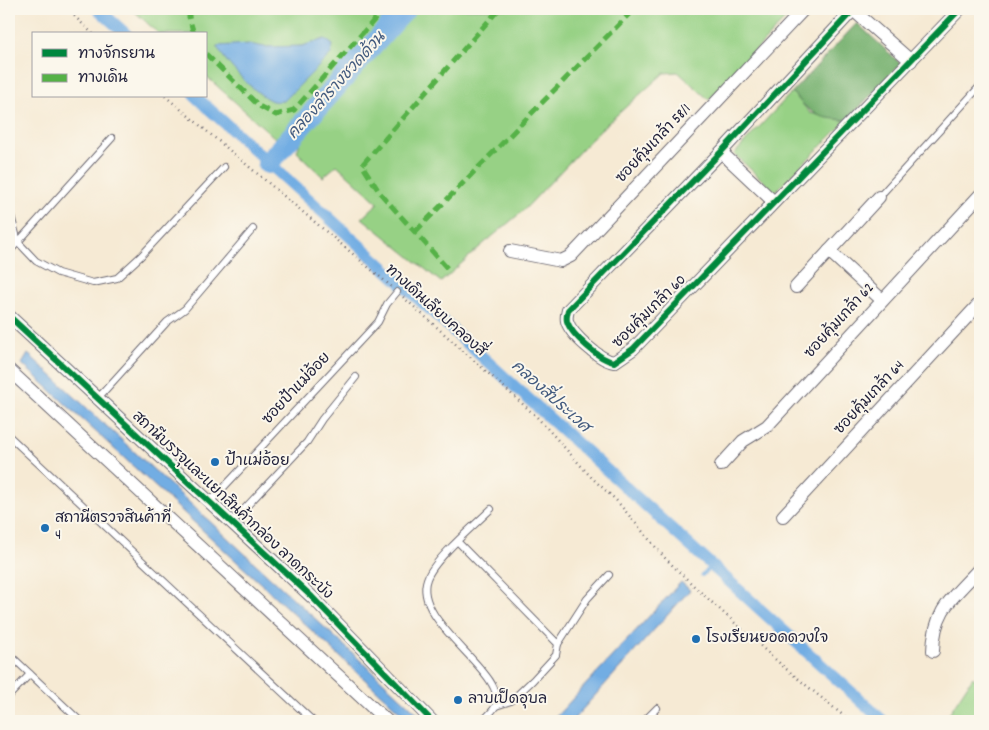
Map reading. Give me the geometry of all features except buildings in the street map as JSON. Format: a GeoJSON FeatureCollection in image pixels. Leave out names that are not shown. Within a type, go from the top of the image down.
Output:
{"type":"FeatureCollection","features":[{"type":"Feature","properties":{"kind":"street","name":"ซอยคุ้มเกล้า 58/1"},"geometry":{"type":"LineString","coordinates":[[510,251],[561,261],[571,256],[804,9]]}},
{"type":"Feature","properties":{"kind":"street","name":"ซอยคุ้มเกล้า 60"},"geometry":{"type":"LineString","coordinates":[[911,62],[854,9],[721,152],[568,310],[566,319],[571,330],[604,360],[614,362],[625,356],[911,62],[960,9]]}},
{"type":"Feature","properties":{"kind":"street"},"geometry":{"type":"LineString","coordinates":[[721,152],[774,202]]}},
{"type":"Feature","properties":{"kind":"street","name":"ซอยคุ้มเกล้า 62"},"geometry":{"type":"LineString","coordinates":[[721,465],[743,441],[767,426],[980,195]]}},
{"type":"Feature","properties":{"kind":"street"},"geometry":{"type":"LineString","coordinates":[[796,287],[879,197]]}},
{"type":"Feature","properties":{"kind":"street"},"geometry":{"type":"LineString","coordinates":[[829,251],[882,300]]}},
{"type":"Feature","properties":{"kind":"street","name":"ซอยคุ้มเกล้า 64"},"geometry":{"type":"LineString","coordinates":[[783,516],[980,303]]}},
{"type":"Feature","properties":{"kind":"street","name":"สถานีบรรจุและแยกสินค้ากล่อง ลาดกระบัง"},"geometry":{"type":"LineString","coordinates":[[9,316],[312,597],[432,721]]}},
{"type":"Feature","properties":{"kind":"street"},"geometry":{"type":"LineString","coordinates":[[9,370],[387,721]]}},
{"type":"Feature","properties":{"kind":"street"},"geometry":{"type":"LineString","coordinates":[[933,651],[933,633],[942,609],[980,568]]}},
{"type":"Feature","properties":{"kind":"lane"},"geometry":{"type":"LineString","coordinates":[[879,197],[980,86]]}},
{"type":"Feature","properties":{"kind":"lane"},"geometry":{"type":"LineString","coordinates":[[9,252],[112,138]]}},
{"type":"Feature","properties":{"kind":"lane"},"geometry":{"type":"LineString","coordinates":[[9,208],[18,242],[36,262],[58,273],[93,282],[117,278],[141,256],[224,167]]}},
{"type":"Feature","properties":{"kind":"lane"},"geometry":{"type":"LineString","coordinates":[[98,398],[167,322],[185,309],[253,229]]}},
{"type":"Feature","properties":{"kind":"lane","name":"ซอยป้าแม่อ้อย"},"geometry":{"type":"LineString","coordinates":[[210,502],[378,322],[387,304],[397,292]]}},
{"type":"Feature","properties":{"kind":"lane"},"geometry":{"type":"LineString","coordinates":[[232,522],[307,442],[333,404],[356,377]]}},
{"type":"Feature","properties":{"kind":"lane"},"geometry":{"type":"LineString","coordinates":[[9,436],[313,721]]}},
{"type":"Feature","properties":{"kind":"lane"},"geometry":{"type":"LineString","coordinates":[[491,509],[440,560],[427,578],[424,595],[431,611],[487,676],[496,694],[496,706]]}},
{"type":"Feature","properties":{"kind":"lane"},"geometry":{"type":"LineString","coordinates":[[458,542],[558,644]]}},
{"type":"Feature","properties":{"kind":"lane"},"geometry":{"type":"LineString","coordinates":[[483,721],[496,706],[511,701],[556,655],[558,644],[587,599],[609,575]]}},
{"type":"Feature","properties":{"kind":"lane"},"geometry":{"type":"LineString","coordinates":[[9,654],[80,721]]}},
{"type":"Feature","properties":{"kind":"lane"},"geometry":{"type":"LineString","coordinates":[[9,696],[30,674]]}},
{"type":"Feature","properties":{"kind":"lane"},"geometry":{"type":"LineString","coordinates":[[644,721],[657,708]]}},
{"type":"Feature","properties":{"kind":"path"},"geometry":{"type":"LineString","coordinates":[[66,9],[91,32]]}},
{"type":"Feature","properties":{"kind":"green space"},"geometry":{"type":"Polygon","coordinates":[[[132,9],[396,9],[288,132],[275,138],[208,78],[208,32],[157,32],[132,9]],[[325,39],[291,47],[238,45],[217,47],[246,81],[264,96],[284,101],[325,39]]]}},
{"type":"Feature","properties":{"kind":"green space"},"geometry":{"type":"Polygon","coordinates":[[[414,9],[795,9],[709,100],[678,72],[664,73],[600,130],[524,210],[441,282],[362,218],[378,203],[337,165],[323,177],[297,152],[303,132],[414,9]]]}},
{"type":"Feature","properties":{"kind":"green space"},"geometry":{"type":"Polygon","coordinates":[[[857,23],[901,64],[847,120],[828,118],[815,114],[792,92],[857,23]]]}},
{"type":"Feature","properties":{"kind":"green space"},"geometry":{"type":"Polygon","coordinates":[[[792,92],[810,113],[846,121],[775,192],[734,154],[792,92]]]}},
{"type":"Feature","properties":{"kind":"green space"},"geometry":{"type":"Polygon","coordinates":[[[973,677],[980,684],[980,721],[944,721],[973,677]]]}},
{"type":"Feature","properties":{"kind":"water"},"geometry":{"type":"Polygon","coordinates":[[[325,39],[333,45],[331,54],[284,101],[272,101],[257,92],[226,60],[217,46],[249,44],[265,47],[302,46],[325,39]]]}},
{"type":"Feature","properties":{"kind":"water"},"geometry":{"type":"Polygon","coordinates":[[[28,354],[426,721],[410,721],[22,364],[28,354]]]}},
{"type":"Feature","properties":{"kind":"water"},"geometry":{"type":"Polygon","coordinates":[[[681,582],[690,590],[572,721],[552,721],[681,582]]]}},
{"type":"Feature","properties":{"kind":"waterway","name":"คลองสี่ประเวศ"},"geometry":{"type":"LineString","coordinates":[[98,9],[124,32]]}},
{"type":"Feature","properties":{"kind":"waterway","name":"คลองลำรางชวดด้วน"},"geometry":{"type":"LineString","coordinates":[[268,163],[405,9]]}},
{"type":"Feature","properties":{"kind":"waterway","name":"คลองสี่ประเวศ"},"geometry":{"type":"LineString","coordinates":[[197,98],[883,721]]}},
{"type":"Feature","properties":{"kind":"waterway"},"geometry":{"type":"LineString","coordinates":[[702,575],[712,566]]}},
{"type":"Feature","properties":{"kind":"marked path"},"geometry":{"type":"LineString","coordinates":[[189,9],[189,17],[193,32]]}},
{"type":"Feature","properties":{"kind":"marked path"},"geometry":{"type":"LineString","coordinates":[[208,56],[259,106],[276,115],[294,110],[384,9]]}},
{"type":"Feature","properties":{"kind":"marked path"},"geometry":{"type":"LineString","coordinates":[[447,268],[380,193],[362,165],[499,9]]}},
{"type":"Feature","properties":{"kind":"marked path"},"geometry":{"type":"LineString","coordinates":[[415,232],[634,9]]}},
{"type":"Feature","properties":{"kind":"cycle path"},"geometry":{"type":"LineString","coordinates":[[854,9],[721,152],[568,310],[567,320],[570,327],[580,340],[594,352],[614,362],[633,349],[960,9]]}},
{"type":"Feature","properties":{"kind":"cycle path"},"geometry":{"type":"LineString","coordinates":[[9,316],[312,597],[432,721]]}},
{"type":"Feature","properties":{"kind":"place","name":"ป้าแม่อ้อย"},"geometry":{"type":"Point","coordinates":[215,462]}},
{"type":"Feature","properties":{"kind":"place","name":"สถานีตรวจสินค้าที่ 4"},"geometry":{"type":"Point","coordinates":[45,528]}},
{"type":"Feature","properties":{"kind":"place","name":"โรงเรียนยอดดวงใจ"},"geometry":{"type":"Point","coordinates":[696,639]}},
{"type":"Feature","properties":{"kind":"place","name":"ลาบเป็ดอุบล"},"geometry":{"type":"Point","coordinates":[458,700]}}]}
